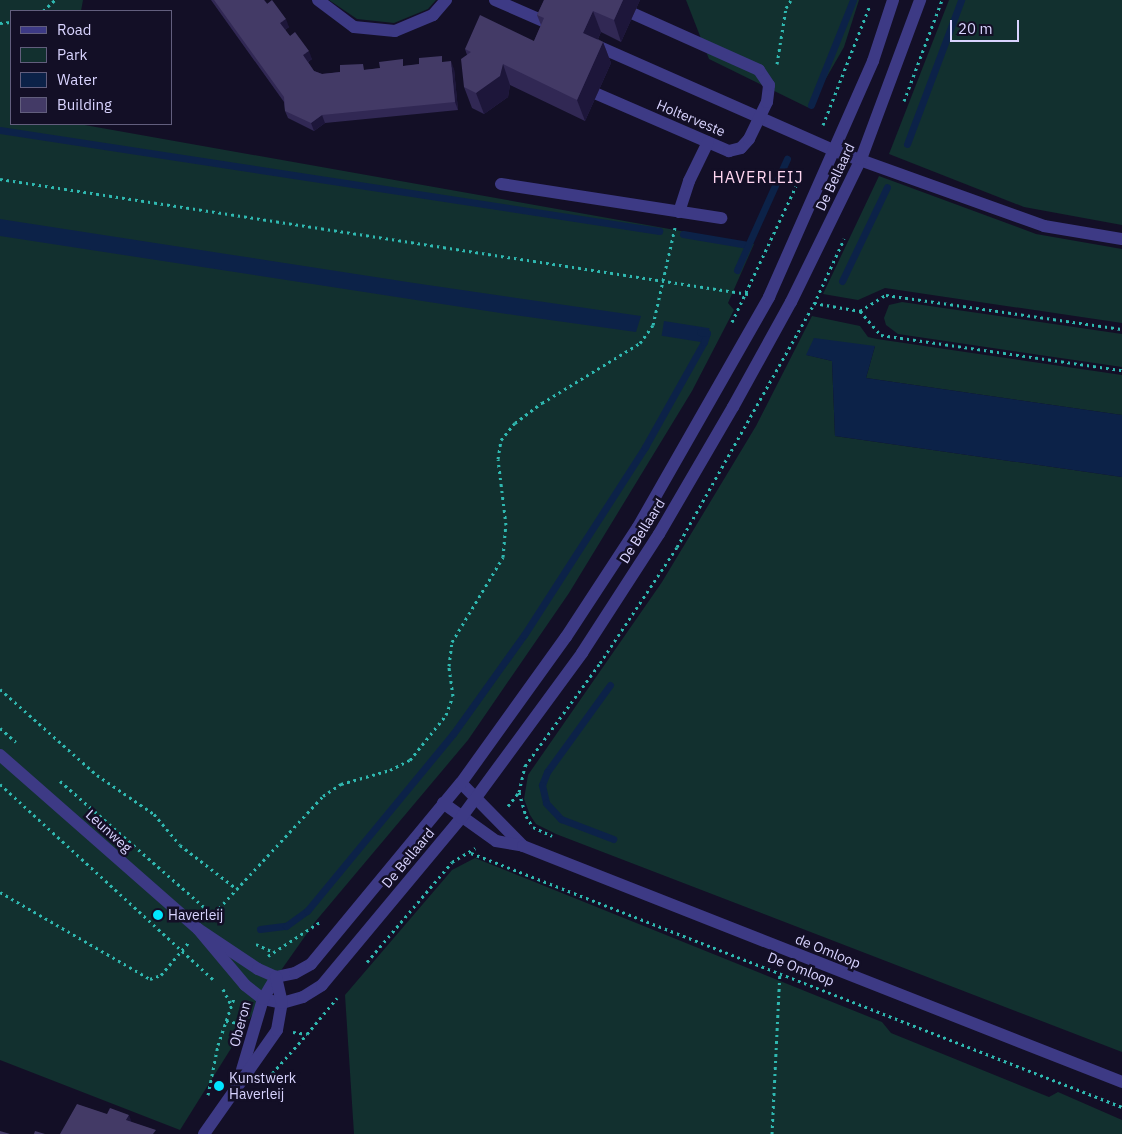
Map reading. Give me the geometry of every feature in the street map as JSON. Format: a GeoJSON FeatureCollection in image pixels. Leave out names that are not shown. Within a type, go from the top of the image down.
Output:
{"type":"FeatureCollection","features":[{"type":"Feature","properties":{"kind":"street"},"geometry":{"type":"LineString","coordinates":[[318,0],[354,27],[395,31],[433,15],[446,0]]}},
{"type":"Feature","properties":{"kind":"street"},"geometry":{"type":"LineString","coordinates":[[495,0],[550,24]]}},
{"type":"Feature","properties":{"kind":"street","name":"De Bellaard"},"geometry":{"type":"LineString","coordinates":[[276,977],[295,973],[311,964],[460,783],[566,637],[638,527],[769,297],[835,151],[873,61],[893,0]]}},
{"type":"Feature","properties":{"kind":"street","name":"De Bellaard"},"geometry":{"type":"LineString","coordinates":[[282,1003],[303,997],[322,985],[461,818],[582,653],[659,534],[792,302],[861,159],[920,0]]}},
{"type":"Feature","properties":{"kind":"street"},"geometry":{"type":"LineString","coordinates":[[634,14],[759,70],[769,85]]}},
{"type":"Feature","properties":{"kind":"street","name":"Holterveste"},"geometry":{"type":"LineString","coordinates":[[595,44],[835,151],[1044,226],[1122,239]]}},
{"type":"Feature","properties":{"kind":"street","name":"Holterveste"},"geometry":{"type":"LineString","coordinates":[[597,94],[729,150],[741,148],[767,102],[769,85]]}},
{"type":"Feature","properties":{"kind":"street"},"geometry":{"type":"LineString","coordinates":[[679,212],[689,181],[708,142]]}},
{"type":"Feature","properties":{"kind":"street"},"geometry":{"type":"LineString","coordinates":[[501,184],[721,218]]}},
{"type":"Feature","properties":{"kind":"street","name":"Leunweg"},"geometry":{"type":"LineString","coordinates":[[0,755],[198,929],[258,969],[276,977]]}},
{"type":"Feature","properties":{"kind":"street","name":"de Omloop"},"geometry":{"type":"LineString","coordinates":[[460,783],[523,846]]}},
{"type":"Feature","properties":{"kind":"street","name":"de Omloop"},"geometry":{"type":"LineString","coordinates":[[443,803],[461,818],[496,841],[523,846],[1122,1082]]}},
{"type":"Feature","properties":{"kind":"street","name":"Leunweg"},"geometry":{"type":"LineString","coordinates":[[198,929],[245,985],[262,999],[282,1003]]}},
{"type":"Feature","properties":{"kind":"street","name":"Oberon"},"geometry":{"type":"LineString","coordinates":[[238,1082],[262,999],[276,977]]}},
{"type":"Feature","properties":{"kind":"street","name":"Oberon"},"geometry":{"type":"LineString","coordinates":[[206,1131],[238,1082],[277,1030],[282,1003],[276,977]]}},
{"type":"Feature","properties":{"kind":"path"},"geometry":{"type":"LineString","coordinates":[[44,10],[55,0]]}},
{"type":"Feature","properties":{"kind":"path"},"geometry":{"type":"LineString","coordinates":[[769,85],[780,56],[786,8],[791,0]]}},
{"type":"Feature","properties":{"kind":"path"},"geometry":{"type":"LineString","coordinates":[[816,142],[872,0]]}},
{"type":"Feature","properties":{"kind":"path"},"geometry":{"type":"LineString","coordinates":[[729,327],[800,178]]}},
{"type":"Feature","properties":{"kind":"path"},"geometry":{"type":"LineString","coordinates":[[0,179],[769,297]]}},
{"type":"Feature","properties":{"kind":"path"},"geometry":{"type":"LineString","coordinates":[[0,892],[150,979],[161,975],[198,929],[323,796],[341,784],[390,770],[410,760],[446,715],[453,696],[449,666],[452,642],[504,557],[506,525],[498,459],[501,440],[515,423],[542,403],[640,343],[652,325],[679,212]]}},
{"type":"Feature","properties":{"kind":"path"},"geometry":{"type":"LineString","coordinates":[[792,302],[860,311],[886,295],[1122,329]]}},
{"type":"Feature","properties":{"kind":"path"},"geometry":{"type":"LineString","coordinates":[[860,311],[881,335],[1122,370]]}},
{"type":"Feature","properties":{"kind":"path"},"geometry":{"type":"LineString","coordinates":[[0,688],[97,775],[154,814],[180,845],[237,889]]}},
{"type":"Feature","properties":{"kind":"path"},"geometry":{"type":"LineString","coordinates":[[0,728],[22,748]]}},
{"type":"Feature","properties":{"kind":"path"},"geometry":{"type":"LineString","coordinates":[[59,780],[220,920]]}},
{"type":"Feature","properties":{"kind":"path"},"geometry":{"type":"LineString","coordinates":[[0,784],[183,949],[223,988],[230,1004],[218,1044],[207,1102],[206,1131]]}},
{"type":"Feature","properties":{"kind":"path"},"geometry":{"type":"LineString","coordinates":[[519,792],[526,816],[533,827],[555,837]]}},
{"type":"Feature","properties":{"kind":"path","name":"De Omloop"},"geometry":{"type":"LineString","coordinates":[[471,853],[1122,1108]]}},
{"type":"Feature","properties":{"kind":"path"},"geometry":{"type":"LineString","coordinates":[[251,941],[271,951],[310,931],[327,914]]}},
{"type":"Feature","properties":{"kind":"path"},"geometry":{"type":"LineString","coordinates":[[772,1134],[780,973]]}},
{"type":"Feature","properties":{"kind":"green space"},"geometry":{"type":"Polygon","coordinates":[[[0,0],[83,0],[81,10],[10,10],[10,125],[85,125],[754,244],[728,303],[734,310],[692,391],[569,593],[468,740],[315,922],[270,986],[180,1130],[0,1060],[0,0]]]}},
{"type":"Feature","properties":{"kind":"green space"},"geometry":{"type":"Polygon","coordinates":[[[329,0],[436,0],[428,9],[394,23],[357,19],[329,0]]]}},
{"type":"Feature","properties":{"kind":"green space"},"geometry":{"type":"Polygon","coordinates":[[[686,0],[859,0],[844,47],[809,108],[709,59],[686,0]]]}},
{"type":"Feature","properties":{"kind":"green space"},"geometry":{"type":"Polygon","coordinates":[[[949,0],[1122,0],[1122,225],[1024,207],[889,154],[949,0]]]}},
{"type":"Feature","properties":{"kind":"green space"},"geometry":{"type":"Polygon","coordinates":[[[879,176],[1036,234],[1122,249],[1122,323],[885,288],[858,300],[823,294],[879,176]]]}},
{"type":"Feature","properties":{"kind":"green space"},"geometry":{"type":"Polygon","coordinates":[[[902,302],[1122,334],[1122,367],[898,334],[886,325],[884,318],[889,305],[902,302]]]}},
{"type":"Feature","properties":{"kind":"green space"},"geometry":{"type":"Polygon","coordinates":[[[812,316],[860,326],[868,337],[877,339],[1122,375],[1122,415],[866,378],[875,346],[807,355],[832,361],[835,436],[1122,477],[1122,1052],[556,834],[536,824],[530,815],[524,799],[528,775],[662,582],[756,426],[812,316]]]}},
{"type":"Feature","properties":{"kind":"green space"},"geometry":{"type":"Polygon","coordinates":[[[475,858],[882,1022],[891,1033],[1049,1097],[1058,1092],[1122,1120],[1122,1134],[354,1134],[345,995],[452,870],[475,858]]]}},
{"type":"Feature","properties":{"kind":"water"},"geometry":{"type":"Polygon","coordinates":[[[0,219],[641,316],[636,332],[514,315],[0,236],[0,219]]]}},
{"type":"Feature","properties":{"kind":"water"},"geometry":{"type":"Polygon","coordinates":[[[664,321],[709,328],[707,343],[662,336],[664,321]]]}},
{"type":"Feature","properties":{"kind":"water"},"geometry":{"type":"Polygon","coordinates":[[[814,338],[875,346],[866,378],[1122,415],[1122,477],[835,436],[832,361],[806,355],[814,338]]]}},
{"type":"Feature","properties":{"kind":"building"},"geometry":{"type":"Polygon","coordinates":[[[214,0],[264,0],[267,4],[272,0],[286,19],[280,23],[290,36],[295,32],[309,51],[303,55],[314,71],[322,74],[340,72],[340,65],[363,64],[364,70],[380,68],[379,62],[403,59],[403,66],[419,64],[419,58],[442,56],[442,62],[451,61],[455,102],[322,115],[311,123],[285,111],[284,97],[214,0]]]}},
{"type":"Feature","properties":{"kind":"building"},"geometry":{"type":"Polygon","coordinates":[[[544,0],[623,0],[614,20],[593,11],[583,33],[603,42],[577,100],[503,64],[500,76],[476,93],[464,87],[461,59],[471,52],[465,49],[480,15],[534,41],[544,18],[537,15],[544,0]]]}},
{"type":"Feature","properties":{"kind":"building"},"geometry":{"type":"Polygon","coordinates":[[[77,1104],[107,1114],[110,1108],[129,1115],[126,1120],[156,1130],[153,1134],[60,1134],[77,1104]]]}},
{"type":"Feature","properties":{"kind":"building"},"geometry":{"type":"Polygon","coordinates":[[[35,1131],[45,1134],[34,1134],[35,1131]]]}},
{"type":"Feature","properties":{"kind":"waterway"},"geometry":{"type":"LineString","coordinates":[[811,105],[853,0]]}},
{"type":"Feature","properties":{"kind":"waterway"},"geometry":{"type":"LineString","coordinates":[[907,144],[961,0]]}},
{"type":"Feature","properties":{"kind":"waterway"},"geometry":{"type":"LineString","coordinates":[[0,130],[659,231]]}},
{"type":"Feature","properties":{"kind":"waterway"},"geometry":{"type":"LineString","coordinates":[[737,270],[787,159]]}},
{"type":"Feature","properties":{"kind":"waterway"},"geometry":{"type":"LineString","coordinates":[[842,281],[887,187]]}},
{"type":"Feature","properties":{"kind":"waterway"},"geometry":{"type":"LineString","coordinates":[[683,234],[748,245]]}},
{"type":"Feature","properties":{"kind":"waterway"},"geometry":{"type":"LineString","coordinates":[[260,929],[286,926],[307,911],[453,734],[524,635],[645,447],[704,342],[707,333],[700,332]]}},
{"type":"Feature","properties":{"kind":"waterway"},"geometry":{"type":"LineString","coordinates":[[610,685],[547,772],[542,785],[546,803],[561,819],[613,839]]}},
{"type":"Feature","properties":{"kind":"place","name":"Haverleij"},"geometry":{"type":"Point","coordinates":[158,915]}},
{"type":"Feature","properties":{"kind":"place","name":"Kunstwerk Haverleij"},"geometry":{"type":"Point","coordinates":[219,1086]}},
{"type":"Feature","properties":{"kind":"district","name":"HAVERLEIJ"},"geometry":{"type":"Point","coordinates":[758,177]}}]}
